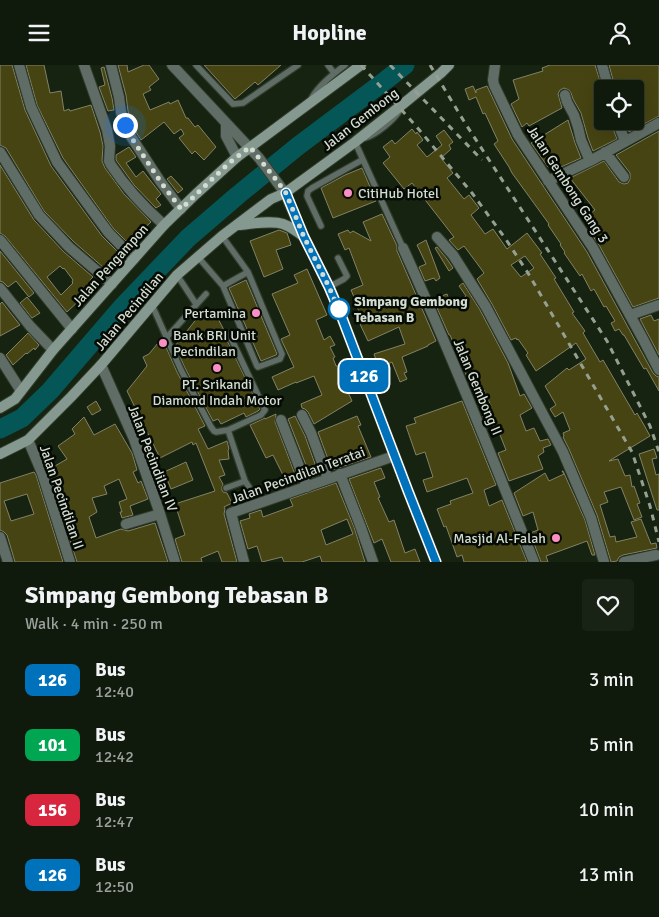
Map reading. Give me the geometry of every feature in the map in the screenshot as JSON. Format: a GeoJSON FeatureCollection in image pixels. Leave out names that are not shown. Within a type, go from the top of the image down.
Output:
{"type":"FeatureCollection","features":[{"type":"Feature","properties":{"kind":"main road"},"geometry":{"type":"LineString","coordinates":[[250,147],[361,65]]}},
{"type":"Feature","properties":{"kind":"main road","name":"Jalan Gembong"},"geometry":{"type":"LineString","coordinates":[[286,193],[356,141],[449,65]]}},
{"type":"Feature","properties":{"kind":"main road","name":"Jalan Pengampon"},"geometry":{"type":"LineString","coordinates":[[0,408],[14,399],[53,350],[164,225],[250,147]]}},
{"type":"Feature","properties":{"kind":"main road","name":"Jalan Pecindilan"},"geometry":{"type":"LineString","coordinates":[[0,454],[28,440],[71,397],[101,365],[177,275],[222,236],[271,199],[286,193]]}},
{"type":"Feature","properties":{"kind":"main road"},"geometry":{"type":"LineString","coordinates":[[238,225],[282,223],[304,237]]}},
{"type":"Feature","properties":{"kind":"street"},"geometry":{"type":"LineString","coordinates":[[19,65],[31,107],[57,162],[108,232],[134,259]]}},
{"type":"Feature","properties":{"kind":"street"},"geometry":{"type":"LineString","coordinates":[[111,65],[126,129],[181,209]]}},
{"type":"Feature","properties":{"kind":"street","name":"Jalan Gembong Gang 3"},"geometry":{"type":"LineString","coordinates":[[495,65],[494,85],[518,135],[590,244],[659,370]]}},
{"type":"Feature","properties":{"kind":"street"},"geometry":{"type":"LineString","coordinates":[[602,65],[606,79]]}},
{"type":"Feature","properties":{"kind":"street"},"geometry":{"type":"LineString","coordinates":[[87,67],[108,130],[111,165],[133,195],[164,225]]}},
{"type":"Feature","properties":{"kind":"street"},"geometry":{"type":"LineString","coordinates":[[178,67],[226,123],[250,147],[286,193],[304,237],[341,315],[436,562]]}},
{"type":"Feature","properties":{"kind":"street"},"geometry":{"type":"LineString","coordinates":[[565,95],[590,161]]}},
{"type":"Feature","properties":{"kind":"street"},"geometry":{"type":"LineString","coordinates":[[226,123],[226,136],[237,157]]}},
{"type":"Feature","properties":{"kind":"street"},"geometry":{"type":"LineString","coordinates":[[548,181],[658,126]]}},
{"type":"Feature","properties":{"kind":"street"},"geometry":{"type":"LineString","coordinates":[[621,130],[625,141]]}},
{"type":"Feature","properties":{"kind":"street"},"geometry":{"type":"LineString","coordinates":[[0,152],[40,215],[70,247],[112,284]]}},
{"type":"Feature","properties":{"kind":"street"},"geometry":{"type":"LineString","coordinates":[[605,152],[624,177]]}},
{"type":"Feature","properties":{"kind":"street"},"geometry":{"type":"LineString","coordinates":[[437,237],[453,255],[486,307],[563,452],[591,518],[604,562]]}},
{"type":"Feature","properties":{"kind":"street"},"geometry":{"type":"LineString","coordinates":[[0,239],[72,329]]}},
{"type":"Feature","properties":{"kind":"street","name":"Jalan Gembong II"},"geometry":{"type":"LineString","coordinates":[[403,248],[485,437],[534,562]]}},
{"type":"Feature","properties":{"kind":"street"},"geometry":{"type":"LineString","coordinates":[[0,288],[30,326],[53,350]]}},
{"type":"Feature","properties":{"kind":"street"},"geometry":{"type":"LineString","coordinates":[[630,315],[659,305]]}},
{"type":"Feature","properties":{"kind":"street"},"geometry":{"type":"LineString","coordinates":[[0,358],[21,391]]}},
{"type":"Feature","properties":{"kind":"street","name":"Jalan Pecindilan IV"},"geometry":{"type":"LineString","coordinates":[[101,365],[134,439],[175,562]]}},
{"type":"Feature","properties":{"kind":"street"},"geometry":{"type":"LineString","coordinates":[[302,415],[311,433],[328,479]]}},
{"type":"Feature","properties":{"kind":"street"},"geometry":{"type":"LineString","coordinates":[[281,421],[307,487]]}},
{"type":"Feature","properties":{"kind":"street","name":"Jalan Pecindilan II"},"geometry":{"type":"LineString","coordinates":[[28,440],[42,473],[70,562]]}},
{"type":"Feature","properties":{"kind":"street","name":"Jalan Pecindilan Teratai"},"geometry":{"type":"LineString","coordinates":[[244,562],[231,513],[394,455]]}},
{"type":"Feature","properties":{"kind":"street"},"geometry":{"type":"LineString","coordinates":[[340,475],[373,562]]}},
{"type":"Feature","properties":{"kind":"street"},"geometry":{"type":"LineString","coordinates":[[126,524],[160,514]]}},
{"type":"Feature","properties":{"kind":"street"},"geometry":{"type":"LineString","coordinates":[[0,537],[8,562]]}},
{"type":"Feature","properties":{"kind":"street"},"geometry":{"type":"LineString","coordinates":[[624,562],[656,555]]}},
{"type":"Feature","properties":{"kind":"lane"},"geometry":{"type":"LineString","coordinates":[[196,65],[236,105],[243,103],[298,65]]}},
{"type":"Feature","properties":{"kind":"lane"},"geometry":{"type":"LineString","coordinates":[[328,65],[334,73]]}},
{"type":"Feature","properties":{"kind":"lane"},"geometry":{"type":"LineString","coordinates":[[308,103],[317,89],[345,65]]}},
{"type":"Feature","properties":{"kind":"lane","name":"Jalan Gembong II"},"geometry":{"type":"LineString","coordinates":[[356,141],[362,160],[403,248]]}},
{"type":"Feature","properties":{"kind":"lane"},"geometry":{"type":"LineString","coordinates":[[321,226],[307,195],[308,191],[362,160]]}},
{"type":"Feature","properties":{"kind":"lane"},"geometry":{"type":"LineString","coordinates":[[198,257],[223,287],[255,364],[258,367],[280,359],[282,354],[248,271],[222,236]]}},
{"type":"Feature","properties":{"kind":"lane"},"geometry":{"type":"LineString","coordinates":[[329,287],[347,276],[338,258]]}},
{"type":"Feature","properties":{"kind":"lane"},"geometry":{"type":"LineString","coordinates":[[223,287],[248,271]]}},
{"type":"Feature","properties":{"kind":"lane"},"geometry":{"type":"LineString","coordinates":[[177,275],[196,304]]}},
{"type":"Feature","properties":{"kind":"lane"},"geometry":{"type":"LineString","coordinates":[[166,337],[206,294]]}},
{"type":"Feature","properties":{"kind":"lane"},"geometry":{"type":"LineString","coordinates":[[152,305],[181,370],[212,430],[218,432],[228,430],[261,415],[265,411],[229,334]]}},
{"type":"Feature","properties":{"kind":"lane"},"geometry":{"type":"LineString","coordinates":[[228,430],[245,481],[249,487]]}},
{"type":"Feature","properties":{"kind":"lane"},"geometry":{"type":"LineString","coordinates":[[226,488],[245,481]]}},
{"type":"Feature","properties":{"kind":"building"},"geometry":{"type":"Polygon","coordinates":[[[0,65],[12,65],[25,110],[51,166],[102,236],[120,254],[104,268],[74,242],[44,211],[6,148],[0,145],[0,65]]]}},
{"type":"Feature","properties":{"kind":"building"},"geometry":{"type":"Polygon","coordinates":[[[26,65],[44,65],[50,93],[61,91],[64,111],[91,105],[100,132],[103,146],[102,161],[105,168],[124,194],[151,222],[129,244],[113,228],[63,158],[37,105],[26,65]]]}},
{"type":"Feature","properties":{"kind":"building"},"geometry":{"type":"Polygon","coordinates":[[[118,65],[127,65],[128,72],[144,65],[149,65],[159,79],[149,87],[151,90],[143,94],[150,110],[178,100],[186,118],[195,127],[198,125],[216,147],[204,160],[195,151],[192,154],[179,138],[184,134],[181,129],[174,134],[164,122],[141,140],[132,126],[118,65]]]}},
{"type":"Feature","properties":{"kind":"building"},"geometry":{"type":"Polygon","coordinates":[[[204,65],[281,65],[258,85],[255,82],[235,99],[204,65]]]}},
{"type":"Feature","properties":{"kind":"building"},"geometry":{"type":"Polygon","coordinates":[[[550,65],[595,65],[600,80],[594,80],[594,130],[614,130],[617,139],[593,151],[581,113],[569,90],[564,88],[558,94],[562,108],[529,126],[527,123],[522,127],[511,104],[519,99],[513,80],[543,71],[542,68],[550,65]]]}},
{"type":"Feature","properties":{"kind":"building"},"geometry":{"type":"Polygon","coordinates":[[[609,65],[659,65],[659,116],[644,124],[644,80],[613,80],[609,65]]]}},
{"type":"Feature","properties":{"kind":"building"},"geometry":{"type":"Polygon","coordinates":[[[104,67],[114,110],[108,111],[99,87],[105,85],[101,68],[104,67]]]}},
{"type":"Feature","properties":{"kind":"building"},"geometry":{"type":"Polygon","coordinates":[[[473,86],[476,93],[476,90],[487,86],[512,139],[587,252],[653,373],[659,377],[659,391],[624,335],[619,329],[615,331],[611,323],[615,321],[606,306],[604,307],[594,289],[591,291],[582,274],[580,276],[564,253],[549,224],[512,173],[494,144],[498,141],[485,113],[483,114],[476,97],[469,100],[465,89],[473,86]]]}},
{"type":"Feature","properties":{"kind":"building"},"geometry":{"type":"Polygon","coordinates":[[[568,120],[581,158],[561,167],[559,165],[553,168],[551,165],[548,167],[531,143],[568,120]]]}},
{"type":"Feature","properties":{"kind":"building"},"geometry":{"type":"Polygon","coordinates":[[[412,129],[423,140],[417,145],[427,157],[442,145],[436,136],[444,130],[453,142],[449,145],[451,149],[441,158],[453,173],[447,178],[464,199],[469,195],[479,208],[471,215],[485,234],[493,229],[507,249],[527,233],[542,253],[540,254],[556,278],[554,279],[574,312],[572,313],[585,331],[583,333],[600,362],[603,360],[635,415],[637,413],[650,436],[609,461],[618,459],[625,476],[630,475],[632,487],[634,486],[640,503],[637,504],[642,517],[634,520],[621,487],[604,492],[608,502],[600,505],[610,537],[615,536],[616,542],[637,537],[631,522],[641,519],[651,544],[656,543],[657,548],[623,555],[617,561],[611,562],[597,515],[563,437],[563,433],[570,430],[563,412],[555,417],[550,409],[556,405],[545,386],[567,368],[569,370],[586,359],[576,343],[536,371],[526,355],[528,353],[518,339],[511,340],[477,279],[484,273],[476,262],[464,246],[458,250],[449,240],[454,237],[412,183],[404,189],[383,163],[390,157],[383,147],[392,140],[395,144],[412,129]],[[525,256],[511,265],[521,277],[534,268],[525,256]]]}},
{"type":"Feature","properties":{"kind":"building"},"geometry":{"type":"Polygon","coordinates":[[[659,131],[659,298],[633,307],[599,245],[588,229],[596,224],[589,214],[595,210],[570,178],[604,161],[619,182],[628,183],[630,173],[616,155],[659,131]]]}},
{"type":"Feature","properties":{"kind":"building"},"geometry":{"type":"Polygon","coordinates":[[[129,147],[136,157],[126,163],[136,177],[143,171],[161,194],[156,199],[161,205],[156,208],[134,185],[116,160],[116,155],[129,147]]]}},
{"type":"Feature","properties":{"kind":"building"},"geometry":{"type":"Polygon","coordinates":[[[0,165],[34,220],[64,252],[93,277],[90,280],[94,283],[86,296],[67,312],[5,236],[0,233],[0,165]],[[60,266],[47,277],[61,295],[73,283],[73,280],[60,266]]]}},
{"type":"Feature","properties":{"kind":"building","name":"CitiHub Hotel"},"geometry":{"type":"Polygon","coordinates":[[[362,168],[376,201],[333,218],[321,188],[362,168]]]}},
{"type":"Feature","properties":{"kind":"building"},"geometry":{"type":"Polygon","coordinates":[[[171,176],[183,189],[178,193],[167,179],[171,176]]]}},
{"type":"Feature","properties":{"kind":"building"},"geometry":{"type":"Polygon","coordinates":[[[382,214],[436,341],[402,357],[407,372],[404,373],[407,379],[400,382],[392,362],[379,368],[374,354],[405,344],[399,327],[368,341],[359,322],[363,320],[351,290],[363,285],[349,248],[345,250],[338,234],[348,230],[350,233],[353,231],[371,241],[363,222],[382,214]]]}},
{"type":"Feature","properties":{"kind":"building"},"geometry":{"type":"Polygon","coordinates":[[[279,230],[287,233],[291,245],[276,250],[283,269],[264,277],[250,241],[279,230]]]}},
{"type":"Feature","properties":{"kind":"building"},"geometry":{"type":"Polygon","coordinates":[[[426,240],[440,278],[436,281],[434,278],[425,281],[419,267],[426,264],[417,245],[426,240]]]}},
{"type":"Feature","properties":{"kind":"building"},"geometry":{"type":"Polygon","coordinates":[[[437,247],[453,268],[449,271],[435,248],[437,247]]]}},
{"type":"Feature","properties":{"kind":"building"},"geometry":{"type":"Polygon","coordinates":[[[0,251],[34,293],[29,297],[16,281],[8,287],[0,281],[0,251]]]}},
{"type":"Feature","properties":{"kind":"building"},"geometry":{"type":"Polygon","coordinates":[[[307,269],[327,315],[316,320],[324,340],[330,336],[335,345],[330,347],[335,357],[333,358],[336,366],[340,367],[343,376],[341,377],[352,401],[314,424],[308,412],[302,408],[301,404],[322,395],[314,376],[278,390],[272,377],[294,367],[281,339],[290,335],[272,294],[298,283],[294,275],[307,269]]]}},
{"type":"Feature","properties":{"kind":"building"},"geometry":{"type":"Polygon","coordinates":[[[246,280],[277,354],[261,361],[229,288],[246,280]]]}},
{"type":"Feature","properties":{"kind":"building"},"geometry":{"type":"Polygon","coordinates":[[[463,283],[480,310],[508,363],[520,396],[524,394],[532,408],[520,415],[526,431],[534,428],[540,441],[548,439],[551,445],[543,448],[544,452],[538,456],[543,469],[509,481],[498,453],[506,450],[498,430],[493,425],[487,427],[482,414],[491,406],[484,390],[474,394],[433,299],[447,294],[452,307],[466,296],[459,286],[463,283]]]}},
{"type":"Feature","properties":{"kind":"building"},"geometry":{"type":"Polygon","coordinates":[[[27,297],[40,313],[32,318],[20,303],[27,297]]]}},
{"type":"Feature","properties":{"kind":"building"},"geometry":{"type":"Polygon","coordinates":[[[2,302],[20,325],[0,336],[0,304],[2,302]]]}},
{"type":"Feature","properties":{"kind":"building","name":"PT. Srikandi Diamond Indah Motor"},"geometry":{"type":"Polygon","coordinates":[[[214,311],[260,409],[246,417],[244,413],[221,424],[218,419],[213,421],[175,346],[202,312],[214,311]]]}},
{"type":"Feature","properties":{"kind":"building"},"geometry":{"type":"Polygon","coordinates":[[[651,315],[654,321],[659,319],[659,355],[640,319],[651,315]]]}},
{"type":"Feature","properties":{"kind":"building"},"geometry":{"type":"Polygon","coordinates":[[[28,333],[39,345],[35,350],[34,348],[26,353],[13,365],[6,355],[28,333]]]}},
{"type":"Feature","properties":{"kind":"building"},"geometry":{"type":"Polygon","coordinates":[[[162,338],[205,426],[198,429],[208,449],[227,441],[229,459],[219,460],[225,475],[219,477],[223,484],[223,492],[227,493],[232,503],[224,507],[224,514],[237,562],[222,562],[218,551],[201,558],[202,562],[182,562],[175,539],[185,535],[175,504],[215,491],[196,443],[193,445],[192,442],[160,458],[127,391],[147,366],[143,357],[149,354],[162,338]]]}},
{"type":"Feature","properties":{"kind":"building"},"geometry":{"type":"Polygon","coordinates":[[[96,401],[101,410],[92,415],[87,407],[96,401]]]}},
{"type":"Feature","properties":{"kind":"building"},"geometry":{"type":"Polygon","coordinates":[[[462,401],[496,485],[484,490],[489,506],[502,500],[527,562],[464,562],[462,555],[457,557],[446,526],[444,527],[437,509],[451,504],[450,501],[473,493],[467,478],[427,492],[423,480],[433,477],[425,452],[416,455],[406,426],[416,423],[414,418],[462,401]]]}},
{"type":"Feature","properties":{"kind":"building"},"geometry":{"type":"Polygon","coordinates":[[[276,414],[275,422],[298,482],[281,488],[277,480],[284,477],[273,455],[266,458],[250,425],[276,414]]]}},
{"type":"Feature","properties":{"kind":"building"},"geometry":{"type":"Polygon","coordinates":[[[295,416],[305,436],[319,475],[311,478],[288,419],[295,416]]]}},
{"type":"Feature","properties":{"kind":"building"},"geometry":{"type":"Polygon","coordinates":[[[357,416],[361,425],[358,426],[371,457],[332,470],[318,432],[357,416]]]}},
{"type":"Feature","properties":{"kind":"building"},"geometry":{"type":"Polygon","coordinates":[[[84,417],[94,435],[115,424],[132,453],[137,470],[133,472],[138,483],[141,481],[148,499],[130,506],[133,515],[122,518],[119,502],[127,499],[119,479],[104,486],[107,494],[92,498],[97,512],[89,517],[96,538],[121,529],[128,531],[155,523],[168,562],[77,562],[48,470],[67,459],[58,446],[75,434],[72,429],[84,417]]]}},
{"type":"Feature","properties":{"kind":"building"},"geometry":{"type":"Polygon","coordinates":[[[654,449],[657,458],[652,459],[656,475],[659,474],[659,510],[657,510],[639,454],[654,449]]]}},
{"type":"Feature","properties":{"kind":"building"},"geometry":{"type":"Polygon","coordinates":[[[186,462],[193,480],[171,489],[164,472],[186,462]]]}},
{"type":"Feature","properties":{"kind":"building"},"geometry":{"type":"Polygon","coordinates":[[[381,468],[385,478],[374,482],[380,497],[378,498],[389,522],[394,520],[405,553],[415,549],[420,562],[391,562],[382,539],[374,543],[349,479],[381,468]]]}},
{"type":"Feature","properties":{"kind":"building"},"geometry":{"type":"Polygon","coordinates":[[[563,471],[585,520],[595,555],[592,555],[587,541],[546,556],[548,562],[541,562],[530,533],[538,530],[533,512],[523,516],[514,493],[545,473],[549,481],[564,474],[563,471]]]}},
{"type":"Feature","properties":{"kind":"building"},"geometry":{"type":"Polygon","coordinates":[[[34,472],[63,562],[15,562],[7,535],[0,530],[0,483],[34,472]],[[27,494],[4,501],[11,521],[34,514],[27,494]]]}},
{"type":"Feature","properties":{"kind":"building"},"geometry":{"type":"Polygon","coordinates":[[[336,483],[354,527],[365,562],[322,562],[320,556],[302,562],[284,562],[282,557],[262,562],[257,546],[248,549],[240,521],[250,518],[249,514],[261,510],[263,517],[293,506],[290,499],[336,483]],[[347,519],[321,530],[326,545],[353,534],[347,519]]]}},
{"type":"Feature","properties":{"kind":"waterway"},"geometry":{"type":"LineString","coordinates":[[0,429],[22,418],[50,391],[123,306],[188,238],[298,146],[405,65]]}},
{"type":"Feature","properties":{"kind":"railway"},"geometry":{"type":"LineString","coordinates":[[361,65],[416,126],[472,193],[528,273],[632,452],[650,506],[659,542]]}},
{"type":"Feature","properties":{"kind":"railway"},"geometry":{"type":"LineString","coordinates":[[390,65],[482,160]]}},
{"type":"Feature","properties":{"kind":"railway"},"geometry":{"type":"LineString","coordinates":[[430,65],[465,123],[607,341],[650,426],[659,452]]}},
{"type":"Feature","properties":{"kind":"bus line","name":"126"},"geometry":{"type":"LineString","coordinates":[[286,193],[304,237],[341,315],[436,562]]}},
{"type":"Feature","properties":{"kind":"place","name":"CitiHub Hotel"},"geometry":{"type":"Point","coordinates":[348,193]}},
{"type":"Feature","properties":{"kind":"place","name":"Simpang Gembong Tebasan B"},"geometry":{"type":"Point","coordinates":[339,309]}},
{"type":"Feature","properties":{"kind":"place","name":"Pertamina"},"geometry":{"type":"Point","coordinates":[256,313]}},
{"type":"Feature","properties":{"kind":"place","name":"Bank BRI Unit Pecindilan"},"geometry":{"type":"Point","coordinates":[163,343]}},
{"type":"Feature","properties":{"kind":"place","name":"PT. Srikandi Diamond Indah Motor"},"geometry":{"type":"Point","coordinates":[217,368]}},
{"type":"Feature","properties":{"kind":"place","name":"Masjid Al-Falah"},"geometry":{"type":"Point","coordinates":[556,538]}},
{"type":"Feature","properties":{"kind":"route"},"geometry":{"type":"LineString","coordinates":[[125,125],[146,160],[181,209],[229,163],[250,147],[286,193],[304,237],[341,315],[339,309]]}}]}
